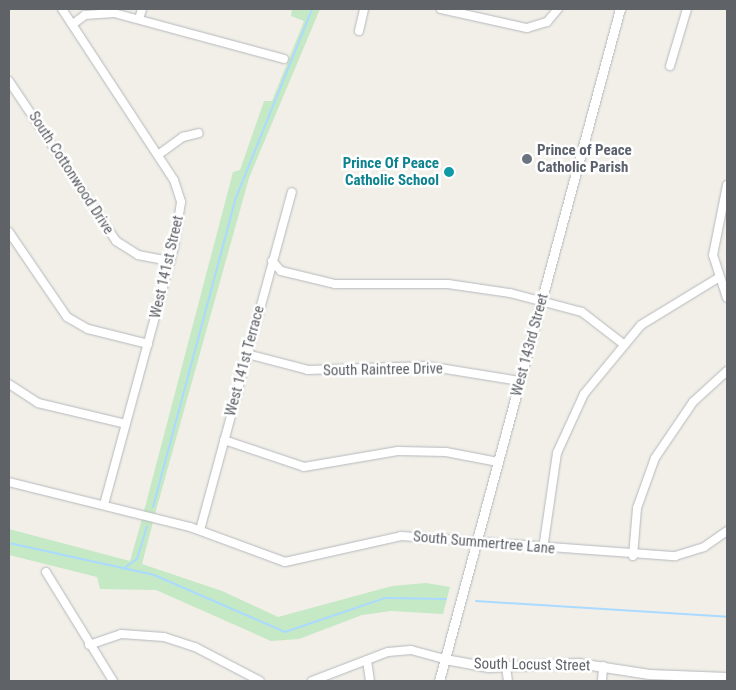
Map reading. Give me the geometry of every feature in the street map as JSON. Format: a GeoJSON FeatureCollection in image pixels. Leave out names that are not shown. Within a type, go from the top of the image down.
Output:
{"type":"FeatureCollection","features":[{"type":"Feature","properties":{"kind":"street","name":"West 141st Street"},"geometry":{"type":"LineString","coordinates":[[62,9],[174,180],[181,202],[170,261],[104,505]]}},
{"type":"Feature","properties":{"kind":"street"},"geometry":{"type":"LineString","coordinates":[[139,19],[142,9]]}},
{"type":"Feature","properties":{"kind":"street"},"geometry":{"type":"LineString","coordinates":[[358,31],[364,9]]}},
{"type":"Feature","properties":{"kind":"street"},"geometry":{"type":"LineString","coordinates":[[441,9],[527,28],[547,22],[558,9]]}},
{"type":"Feature","properties":{"kind":"street","name":"West 143rd Street"},"geometry":{"type":"LineString","coordinates":[[439,681],[620,9]]}},
{"type":"Feature","properties":{"kind":"street"},"geometry":{"type":"LineString","coordinates":[[670,66],[687,9]]}},
{"type":"Feature","properties":{"kind":"street"},"geometry":{"type":"LineString","coordinates":[[73,24],[85,15],[100,12],[139,19],[284,58]]}},
{"type":"Feature","properties":{"kind":"street","name":"South Cottonwood Drive"},"geometry":{"type":"LineString","coordinates":[[9,81],[111,236],[130,252],[170,261]]}},
{"type":"Feature","properties":{"kind":"street"},"geometry":{"type":"LineString","coordinates":[[158,155],[182,137],[200,132]]}},
{"type":"Feature","properties":{"kind":"street"},"geometry":{"type":"LineString","coordinates":[[727,185],[713,243],[718,278],[727,298]]}},
{"type":"Feature","properties":{"kind":"street","name":"West 141st Terrace"},"geometry":{"type":"LineString","coordinates":[[200,530],[292,192]]}},
{"type":"Feature","properties":{"kind":"street"},"geometry":{"type":"LineString","coordinates":[[9,232],[67,317],[88,329],[148,344]]}},
{"type":"Feature","properties":{"kind":"street"},"geometry":{"type":"LineString","coordinates":[[272,261],[281,271],[335,284],[448,284],[542,301],[592,317],[622,343]]}},
{"type":"Feature","properties":{"kind":"street"},"geometry":{"type":"LineString","coordinates":[[543,549],[551,477],[564,432],[584,394],[622,343],[660,310],[718,278]]}},
{"type":"Feature","properties":{"kind":"street","name":"South Raintree Drive"},"geometry":{"type":"LineString","coordinates":[[247,354],[308,370],[427,366],[520,381]]}},
{"type":"Feature","properties":{"kind":"street"},"geometry":{"type":"LineString","coordinates":[[633,556],[637,508],[656,458],[693,402],[727,371]]}},
{"type":"Feature","properties":{"kind":"street"},"geometry":{"type":"LineString","coordinates":[[9,384],[38,403],[126,424]]}},
{"type":"Feature","properties":{"kind":"street"},"geometry":{"type":"LineString","coordinates":[[224,440],[304,467],[398,451],[446,452],[498,462]]}},
{"type":"Feature","properties":{"kind":"street","name":"South Summertree Lane"},"geometry":{"type":"LineString","coordinates":[[9,482],[200,530],[285,562],[386,537],[420,536],[476,544],[633,556],[689,553],[727,533]]}},
{"type":"Feature","properties":{"kind":"street"},"geometry":{"type":"LineString","coordinates":[[46,572],[89,645],[113,681]]}},
{"type":"Feature","properties":{"kind":"street"},"geometry":{"type":"LineString","coordinates":[[89,645],[121,634],[164,637],[195,647],[260,681]]}},
{"type":"Feature","properties":{"kind":"street","name":"South Locust Street"},"geometry":{"type":"LineString","coordinates":[[312,681],[367,660],[401,650],[445,659],[506,667],[560,662],[603,666],[690,679],[727,677]]}},
{"type":"Feature","properties":{"kind":"street"},"geometry":{"type":"LineString","coordinates":[[367,660],[370,681]]}},
{"type":"Feature","properties":{"kind":"street"},"geometry":{"type":"LineString","coordinates":[[602,681],[603,666]]}},
{"type":"Feature","properties":{"kind":"street"},"geometry":{"type":"LineString","coordinates":[[506,667],[508,681]]}},
{"type":"Feature","properties":{"kind":"green space"},"geometry":{"type":"Polygon","coordinates":[[[292,9],[320,9],[249,178],[155,514],[144,511],[233,172],[240,170],[264,101],[272,101],[304,21],[291,16],[292,9]]]}},
{"type":"Feature","properties":{"kind":"green space"},"geometry":{"type":"Polygon","coordinates":[[[142,519],[153,522],[142,564],[222,591],[278,617],[392,586],[426,583],[450,587],[443,614],[391,611],[362,615],[299,639],[271,641],[156,590],[100,589],[97,577],[9,555],[9,529],[130,561],[142,519]]]}},
{"type":"Feature","properties":{"kind":"waterway"},"geometry":{"type":"LineString","coordinates":[[153,507],[235,200],[312,9]]}},
{"type":"Feature","properties":{"kind":"waterway"},"geometry":{"type":"LineString","coordinates":[[123,569],[137,559],[147,526]]}},
{"type":"Feature","properties":{"kind":"waterway"},"geometry":{"type":"LineString","coordinates":[[9,543],[154,575],[285,632],[385,598],[446,599]]}},
{"type":"Feature","properties":{"kind":"waterway"},"geometry":{"type":"LineString","coordinates":[[476,601],[727,617]]}},
{"type":"Feature","properties":{"kind":"place","name":"Prince of Peace Catholic Parish"},"geometry":{"type":"Point","coordinates":[527,159]}},
{"type":"Feature","properties":{"kind":"place","name":"Prince Of Peace Catholic School"},"geometry":{"type":"Point","coordinates":[449,172]}}]}
